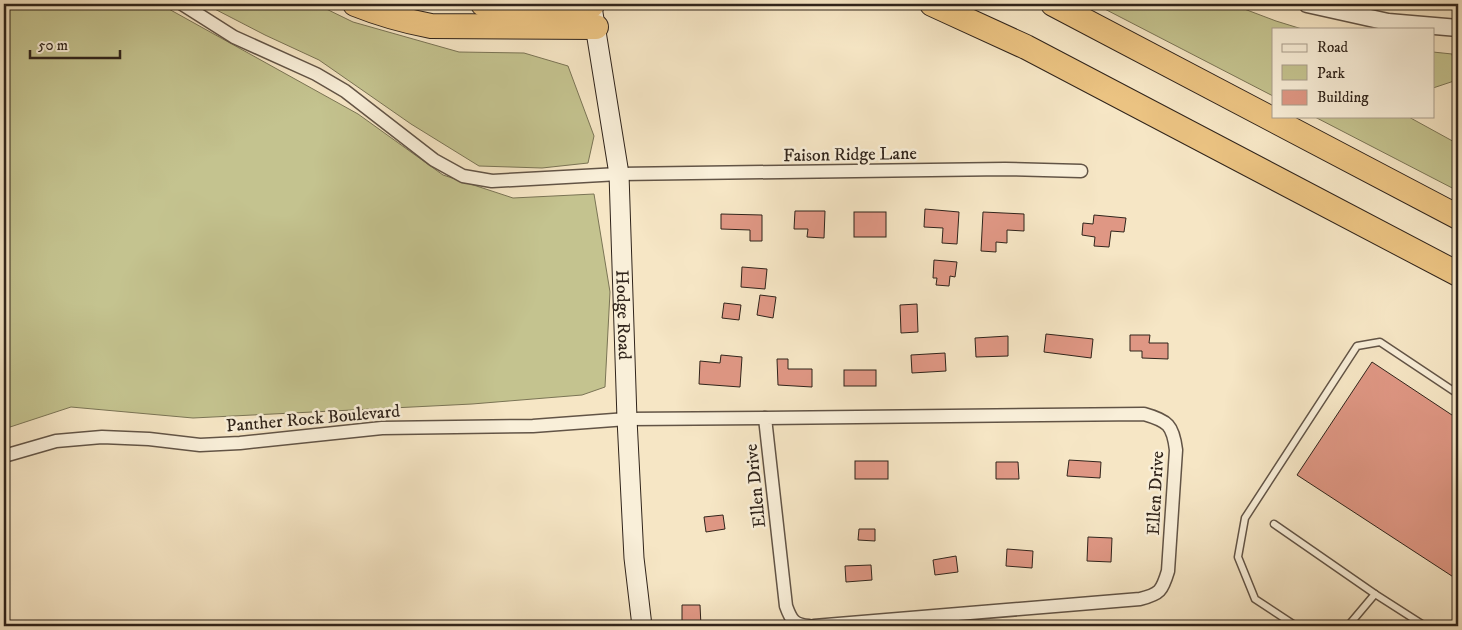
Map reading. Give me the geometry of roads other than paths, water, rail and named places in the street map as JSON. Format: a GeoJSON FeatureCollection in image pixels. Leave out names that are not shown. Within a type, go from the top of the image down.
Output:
{"type":"FeatureCollection","features":[{"type":"Feature","properties":{"kind":"highway"},"geometry":{"type":"LineString","coordinates":[[356,4],[380,14],[431,26],[593,12]]}},
{"type":"Feature","properties":{"kind":"highway"},"geometry":{"type":"LineString","coordinates":[[483,4],[593,12]]}},
{"type":"Feature","properties":{"kind":"highway"},"geometry":{"type":"LineString","coordinates":[[932,4],[1026,47],[1455,273]]}},
{"type":"Feature","properties":{"kind":"highway"},"geometry":{"type":"LineString","coordinates":[[1053,4],[1458,216]]}},
{"type":"Feature","properties":{"kind":"main road","name":"Hodge Road"},"geometry":{"type":"LineString","coordinates":[[593,12],[620,174],[627,419],[634,558],[642,626]]}},
{"type":"Feature","properties":{"kind":"street","name":"Faison Ridge Lane"},"geometry":{"type":"LineString","coordinates":[[182,4],[234,36],[316,74],[345,91],[434,160],[463,176],[492,181],[620,174],[1005,169],[1081,171]]}},
{"type":"Feature","properties":{"kind":"street"},"geometry":{"type":"LineString","coordinates":[[1307,4],[1360,12],[1388,22],[1458,28]]}},
{"type":"Feature","properties":{"kind":"street","name":"Ellen Drive"},"geometry":{"type":"LineString","coordinates":[[627,419],[1144,414],[1158,418],[1170,427],[1176,450],[1168,571],[1160,591],[1153,596],[1130,600],[814,626]]}},
{"type":"Feature","properties":{"kind":"street","name":"Ellen Drive"},"geometry":{"type":"LineString","coordinates":[[765,418],[786,606],[790,617],[799,625],[809,626]]}},
{"type":"Feature","properties":{"kind":"street","name":"Panther Rock Boulevard"},"geometry":{"type":"LineString","coordinates":[[4,456],[56,441],[102,437],[200,444],[240,443],[382,428],[533,426],[627,419]]}},
{"type":"Feature","properties":{"kind":"lane"},"geometry":{"type":"LineString","coordinates":[[1296,626],[1255,599],[1238,557],[1245,518],[1357,346],[1380,342],[1458,394]]}},
{"type":"Feature","properties":{"kind":"lane"},"geometry":{"type":"LineString","coordinates":[[1274,524],[1425,626]]}},
{"type":"Feature","properties":{"kind":"lane"},"geometry":{"type":"LineString","coordinates":[[1348,626],[1375,594]]}}]}
